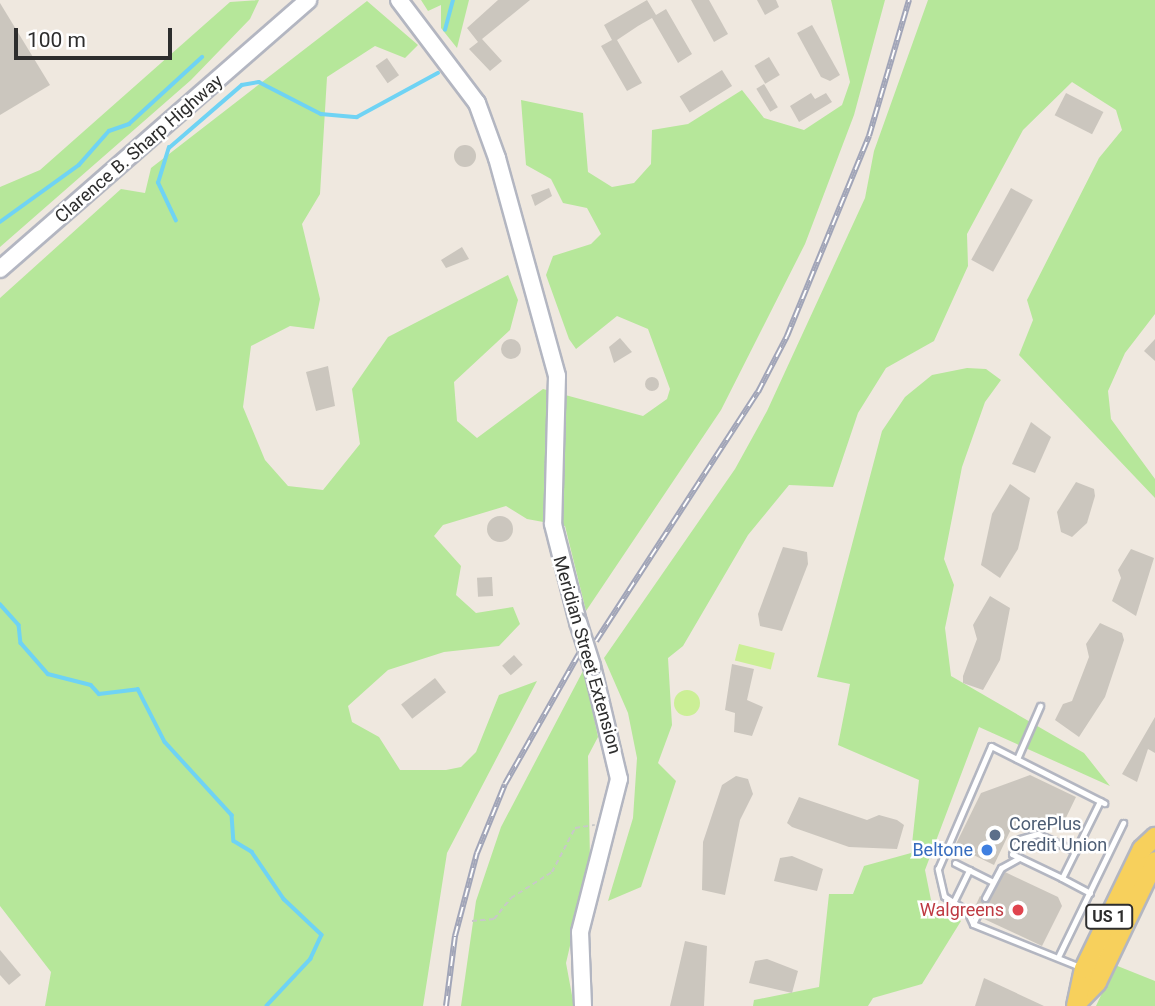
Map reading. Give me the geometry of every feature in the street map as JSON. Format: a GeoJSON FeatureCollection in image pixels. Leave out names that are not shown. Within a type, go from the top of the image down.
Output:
{"type":"FeatureCollection","features":[{"type":"Feature","properties":{"kind":"main road","name":"US 1"},"geometry":{"type":"LineString","coordinates":[[1077,1004],[1084,969],[1142,849],[1155,838]]}},
{"type":"Feature","properties":{"kind":"main road","name":"US 1"},"geometry":{"type":"LineString","coordinates":[[1077,1004],[1097,982],[1155,861]]}},
{"type":"Feature","properties":{"kind":"street","name":"Clarence B. Sharp Highway"},"geometry":{"type":"LineString","coordinates":[[0,269],[308,0]]}},
{"type":"Feature","properties":{"kind":"street","name":"Meridian Street Extension"},"geometry":{"type":"LineString","coordinates":[[399,0],[481,110],[511,206],[557,376],[553,524],[619,765],[610,830],[580,932],[583,1006]]}},
{"type":"Feature","properties":{"kind":"lane"},"geometry":{"type":"LineString","coordinates":[[1017,759],[1040,706]]}},
{"type":"Feature","properties":{"kind":"lane"},"geometry":{"type":"LineString","coordinates":[[1062,878],[1102,802],[991,746],[942,854],[941,890],[973,924],[1040,955],[1059,955],[1084,969]]}},
{"type":"Feature","properties":{"kind":"lane"},"geometry":{"type":"LineString","coordinates":[[1059,955],[1123,823]]}},
{"type":"Feature","properties":{"kind":"lane"},"geometry":{"type":"LineString","coordinates":[[1075,851],[1038,834],[1020,839],[1013,854],[1090,893]]}},
{"type":"Feature","properties":{"kind":"lane"},"geometry":{"type":"LineString","coordinates":[[985,898],[1001,868],[1019,858]]}},
{"type":"Feature","properties":{"kind":"lane"},"geometry":{"type":"LineString","coordinates":[[955,863],[993,882]]}},
{"type":"Feature","properties":{"kind":"lane"},"geometry":{"type":"LineString","coordinates":[[953,903],[970,870]]}},
{"type":"Feature","properties":{"kind":"lane"},"geometry":{"type":"LineString","coordinates":[[973,924],[979,911]]}},
{"type":"Feature","properties":{"kind":"path"},"geometry":{"type":"LineString","coordinates":[[472,921],[495,919],[511,898],[547,877],[575,828],[590,824],[610,830]]}},
{"type":"Feature","properties":{"kind":"green space"},"geometry":{"type":"Polygon","coordinates":[[[259,0],[250,19],[191,80],[0,247],[0,187],[40,170],[230,2],[259,0]]]}},
{"type":"Feature","properties":{"kind":"green space"},"geometry":{"type":"Polygon","coordinates":[[[421,0],[469,0],[457,48],[441,28],[441,5],[428,11],[421,0]]]}},
{"type":"Feature","properties":{"kind":"green space"},"geometry":{"type":"Polygon","coordinates":[[[831,0],[885,0],[854,115],[805,244],[721,410],[586,611],[565,526],[527,519],[506,506],[443,525],[434,536],[461,566],[456,595],[476,613],[513,607],[520,624],[499,646],[444,652],[388,670],[348,706],[352,722],[379,737],[400,770],[446,770],[461,767],[476,752],[499,695],[537,681],[447,853],[423,1006],[45,1006],[51,972],[0,906],[0,298],[121,189],[145,193],[151,168],[367,1],[418,45],[405,58],[375,46],[327,77],[320,194],[302,224],[320,299],[314,329],[290,326],[251,346],[243,407],[265,460],[288,486],[323,490],[360,444],[352,389],[388,337],[508,275],[518,300],[510,330],[454,382],[457,421],[477,438],[543,389],[643,416],[667,399],[670,389],[648,329],[617,316],[576,349],[569,339],[546,275],[553,256],[591,244],[601,234],[587,208],[563,203],[551,179],[526,165],[521,100],[583,113],[588,172],[612,187],[634,183],[651,164],[652,130],[688,124],[742,90],[764,118],[804,130],[842,105],[850,82],[831,0]]]}},
{"type":"Feature","properties":{"kind":"green space"},"geometry":{"type":"Polygon","coordinates":[[[928,0],[1155,0],[1155,314],[1125,353],[1108,391],[1111,419],[1155,479],[1155,498],[1019,355],[1033,320],[1027,300],[1099,158],[1122,130],[1116,110],[1072,82],[1023,130],[967,234],[968,266],[934,341],[886,368],[858,413],[833,487],[789,485],[748,535],[683,646],[668,658],[672,725],[658,763],[676,781],[641,887],[608,901],[633,818],[637,758],[628,713],[604,658],[735,469],[767,411],[865,198],[874,151],[928,0]]]}},
{"type":"Feature","properties":{"kind":"green space"},"geometry":{"type":"Polygon","coordinates":[[[967,368],[986,369],[1001,380],[985,402],[962,467],[944,559],[954,585],[945,628],[951,676],[1084,753],[1110,786],[979,727],[925,870],[931,900],[961,921],[922,984],[873,998],[868,1006],[753,1006],[754,1000],[819,987],[829,894],[853,894],[864,866],[911,853],[919,780],[838,745],[850,684],[817,677],[882,431],[905,397],[932,375],[967,368]]]}},
{"type":"Feature","properties":{"kind":"green space"},"geometry":{"type":"Polygon","coordinates":[[[739,644],[775,653],[771,669],[735,660],[739,644]]]}},
{"type":"Feature","properties":{"kind":"green space"},"geometry":{"type":"Polygon","coordinates":[[[584,669],[598,737],[588,756],[590,860],[566,963],[574,1006],[461,1006],[476,901],[501,827],[584,669]]]}},
{"type":"Feature","properties":{"kind":"green space"},"geometry":{"type":"Polygon","coordinates":[[[687,690],[696,694],[700,703],[696,712],[687,716],[678,712],[674,703],[678,694],[687,690]]]}},
{"type":"Feature","properties":{"kind":"green space"},"geometry":{"type":"Polygon","coordinates":[[[1115,965],[1155,981],[1155,1006],[1096,1006],[1115,965]]]}},
{"type":"Feature","properties":{"kind":"building"},"geometry":{"type":"Polygon","coordinates":[[[498,0],[530,0],[482,39],[502,61],[490,71],[469,49],[478,42],[467,28],[498,0]]]}},
{"type":"Feature","properties":{"kind":"building"},"geometry":{"type":"Polygon","coordinates":[[[647,0],[656,15],[666,9],[692,54],[678,63],[652,18],[617,40],[642,83],[627,91],[601,46],[612,40],[604,25],[647,0]]]}},
{"type":"Feature","properties":{"kind":"building"},"geometry":{"type":"Polygon","coordinates":[[[691,0],[709,0],[728,34],[714,42],[691,0]]]}},
{"type":"Feature","properties":{"kind":"building"},"geometry":{"type":"Polygon","coordinates":[[[757,0],[776,0],[779,7],[765,15],[757,0]]]}},
{"type":"Feature","properties":{"kind":"building"},"geometry":{"type":"Polygon","coordinates":[[[0,3],[50,85],[0,115],[0,3]]]}},
{"type":"Feature","properties":{"kind":"building"},"geometry":{"type":"Polygon","coordinates":[[[812,25],[840,75],[830,81],[821,77],[797,33],[812,25]]]}},
{"type":"Feature","properties":{"kind":"building"},"geometry":{"type":"Polygon","coordinates":[[[769,57],[780,75],[765,84],[754,66],[769,57]]]}},
{"type":"Feature","properties":{"kind":"building"},"geometry":{"type":"Polygon","coordinates":[[[387,58],[399,75],[388,83],[376,66],[387,58]]]}},
{"type":"Feature","properties":{"kind":"building"},"geometry":{"type":"Polygon","coordinates":[[[722,70],[732,86],[690,113],[680,96],[722,70]]]}},
{"type":"Feature","properties":{"kind":"building"},"geometry":{"type":"Polygon","coordinates":[[[764,84],[778,107],[770,112],[756,89],[764,84]]]}},
{"type":"Feature","properties":{"kind":"building"},"geometry":{"type":"Polygon","coordinates":[[[811,93],[815,99],[826,93],[832,102],[799,122],[790,106],[811,93]]]}},
{"type":"Feature","properties":{"kind":"building"},"geometry":{"type":"Polygon","coordinates":[[[1066,93],[1103,112],[1092,134],[1055,115],[1066,93]]]}},
{"type":"Feature","properties":{"kind":"building"},"geometry":{"type":"Polygon","coordinates":[[[465,145],[473,148],[476,156],[473,164],[465,167],[457,164],[454,156],[457,148],[465,145]]]}},
{"type":"Feature","properties":{"kind":"building"},"geometry":{"type":"Polygon","coordinates":[[[549,188],[552,196],[535,206],[531,195],[549,188]]]}},
{"type":"Feature","properties":{"kind":"building"},"geometry":{"type":"Polygon","coordinates":[[[1011,188],[1033,200],[993,272],[971,260],[1011,188]]]}},
{"type":"Feature","properties":{"kind":"building"},"geometry":{"type":"Polygon","coordinates":[[[462,247],[469,259],[446,268],[441,260],[462,247]]]}},
{"type":"Feature","properties":{"kind":"building"},"geometry":{"type":"Polygon","coordinates":[[[620,338],[632,352],[614,363],[609,347],[620,338]]]}},
{"type":"Feature","properties":{"kind":"building"},"geometry":{"type":"Polygon","coordinates":[[[511,339],[518,342],[521,349],[518,356],[511,359],[504,356],[501,349],[504,342],[511,339]]]}},
{"type":"Feature","properties":{"kind":"building"},"geometry":{"type":"Polygon","coordinates":[[[1155,339],[1155,361],[1144,351],[1155,339]]]}},
{"type":"Feature","properties":{"kind":"building"},"geometry":{"type":"Polygon","coordinates":[[[328,366],[335,406],[316,411],[306,372],[328,366]]]}},
{"type":"Feature","properties":{"kind":"building"},"geometry":{"type":"Polygon","coordinates":[[[652,377],[657,379],[657,389],[652,391],[647,389],[645,384],[647,379],[652,377]]]}},
{"type":"Feature","properties":{"kind":"building"},"geometry":{"type":"Polygon","coordinates":[[[1031,422],[1051,437],[1035,473],[1012,464],[1031,422]]]}},
{"type":"Feature","properties":{"kind":"building"},"geometry":{"type":"Polygon","coordinates":[[[1076,482],[1094,489],[1095,496],[1087,523],[1072,537],[1061,532],[1057,512],[1076,482]]]}},
{"type":"Feature","properties":{"kind":"building"},"geometry":{"type":"Polygon","coordinates":[[[1010,484],[1030,498],[1018,549],[1000,578],[981,565],[992,514],[1010,484]]]}},
{"type":"Feature","properties":{"kind":"building"},"geometry":{"type":"Polygon","coordinates":[[[500,516],[509,520],[513,529],[509,538],[500,542],[491,538],[487,529],[491,520],[500,516]]]}},
{"type":"Feature","properties":{"kind":"building"},"geometry":{"type":"Polygon","coordinates":[[[783,547],[807,552],[808,564],[782,631],[760,626],[758,614],[783,547]]]}},
{"type":"Feature","properties":{"kind":"building"},"geometry":{"type":"Polygon","coordinates":[[[1131,549],[1154,558],[1136,616],[1112,601],[1121,578],[1118,570],[1131,549]]]}},
{"type":"Feature","properties":{"kind":"building"},"geometry":{"type":"Polygon","coordinates":[[[492,577],[493,596],[478,597],[477,578],[492,577]]]}},
{"type":"Feature","properties":{"kind":"building"},"geometry":{"type":"Polygon","coordinates":[[[990,596],[1010,608],[1000,660],[983,690],[963,683],[963,676],[977,639],[973,625],[990,596]]]}},
{"type":"Feature","properties":{"kind":"building"},"geometry":{"type":"Polygon","coordinates":[[[1100,623],[1122,633],[1124,640],[1105,697],[1079,737],[1055,720],[1063,704],[1072,701],[1089,657],[1086,644],[1100,623]]]}},
{"type":"Feature","properties":{"kind":"building"},"geometry":{"type":"Polygon","coordinates":[[[514,655],[523,665],[511,675],[502,666],[514,655]]]}},
{"type":"Feature","properties":{"kind":"building"},"geometry":{"type":"Polygon","coordinates":[[[732,664],[754,669],[747,700],[763,707],[752,736],[734,732],[735,713],[725,710],[732,664]]]}},
{"type":"Feature","properties":{"kind":"building"},"geometry":{"type":"Polygon","coordinates":[[[435,678],[446,692],[412,719],[401,704],[435,678]]]}},
{"type":"Feature","properties":{"kind":"building"},"geometry":{"type":"Polygon","coordinates":[[[1155,717],[1155,753],[1148,749],[1137,782],[1122,774],[1155,717]]]}},
{"type":"Feature","properties":{"kind":"building"},"geometry":{"type":"Polygon","coordinates":[[[1030,775],[1076,797],[1062,826],[1035,819],[1012,827],[994,865],[955,846],[981,793],[1030,775]]]}},
{"type":"Feature","properties":{"kind":"building"},"geometry":{"type":"Polygon","coordinates":[[[736,776],[748,779],[753,794],[740,820],[725,895],[702,890],[703,842],[722,785],[736,776]]]}},
{"type":"Feature","properties":{"kind":"building"},"geometry":{"type":"Polygon","coordinates":[[[799,797],[867,820],[879,815],[897,820],[904,825],[897,849],[849,847],[792,827],[787,823],[799,797]]]}},
{"type":"Feature","properties":{"kind":"building"},"geometry":{"type":"Polygon","coordinates":[[[792,856],[823,869],[817,891],[774,881],[780,858],[792,856]]]}},
{"type":"Feature","properties":{"kind":"building","name":"Walgreens"},"geometry":{"type":"Polygon","coordinates":[[[1005,872],[1058,897],[1062,906],[1042,946],[982,918],[982,907],[974,909],[980,896],[989,901],[1005,872]]]}},
{"type":"Feature","properties":{"kind":"building"},"geometry":{"type":"Polygon","coordinates":[[[685,941],[707,946],[704,1006],[670,1006],[685,941]]]}},
{"type":"Feature","properties":{"kind":"building"},"geometry":{"type":"Polygon","coordinates":[[[0,950],[21,975],[9,985],[0,975],[0,950]]]}},
{"type":"Feature","properties":{"kind":"building"},"geometry":{"type":"Polygon","coordinates":[[[767,959],[798,971],[792,993],[749,983],[755,961],[767,959]]]}},
{"type":"Feature","properties":{"kind":"building"},"geometry":{"type":"Polygon","coordinates":[[[984,978],[1044,1006],[975,1006],[984,978]]]}},
{"type":"Feature","properties":{"kind":"waterway"},"geometry":{"type":"LineString","coordinates":[[445,30],[453,0]]}},
{"type":"Feature","properties":{"kind":"waterway"},"geometry":{"type":"LineString","coordinates":[[0,222],[79,165],[109,131],[129,124],[202,57]]}},
{"type":"Feature","properties":{"kind":"waterway"},"geometry":{"type":"LineString","coordinates":[[176,221],[158,183],[169,148],[242,85],[259,82],[321,114],[357,117],[438,73]]}},
{"type":"Feature","properties":{"kind":"waterway"},"geometry":{"type":"LineString","coordinates":[[0,604],[19,625],[21,643],[48,674],[91,685],[99,694],[138,689],[165,742],[232,815],[234,841],[252,852],[284,899],[322,935],[311,959],[267,1006]]}},
{"type":"Feature","properties":{"kind":"railway"},"geometry":{"type":"LineString","coordinates":[[596,641],[758,392],[787,336],[869,136],[909,0]]}},
{"type":"Feature","properties":{"kind":"railway"},"geometry":{"type":"LineString","coordinates":[[446,1006],[455,936],[477,853],[505,784],[579,654]]}},
{"type":"Feature","properties":{"kind":"place","name":"CorePlus Credit Union"},"geometry":{"type":"Point","coordinates":[995,835]}},
{"type":"Feature","properties":{"kind":"place","name":"Beltone"},"geometry":{"type":"Point","coordinates":[987,850]}},
{"type":"Feature","properties":{"kind":"place","name":"Walgreens"},"geometry":{"type":"Point","coordinates":[1018,910]}}]}
